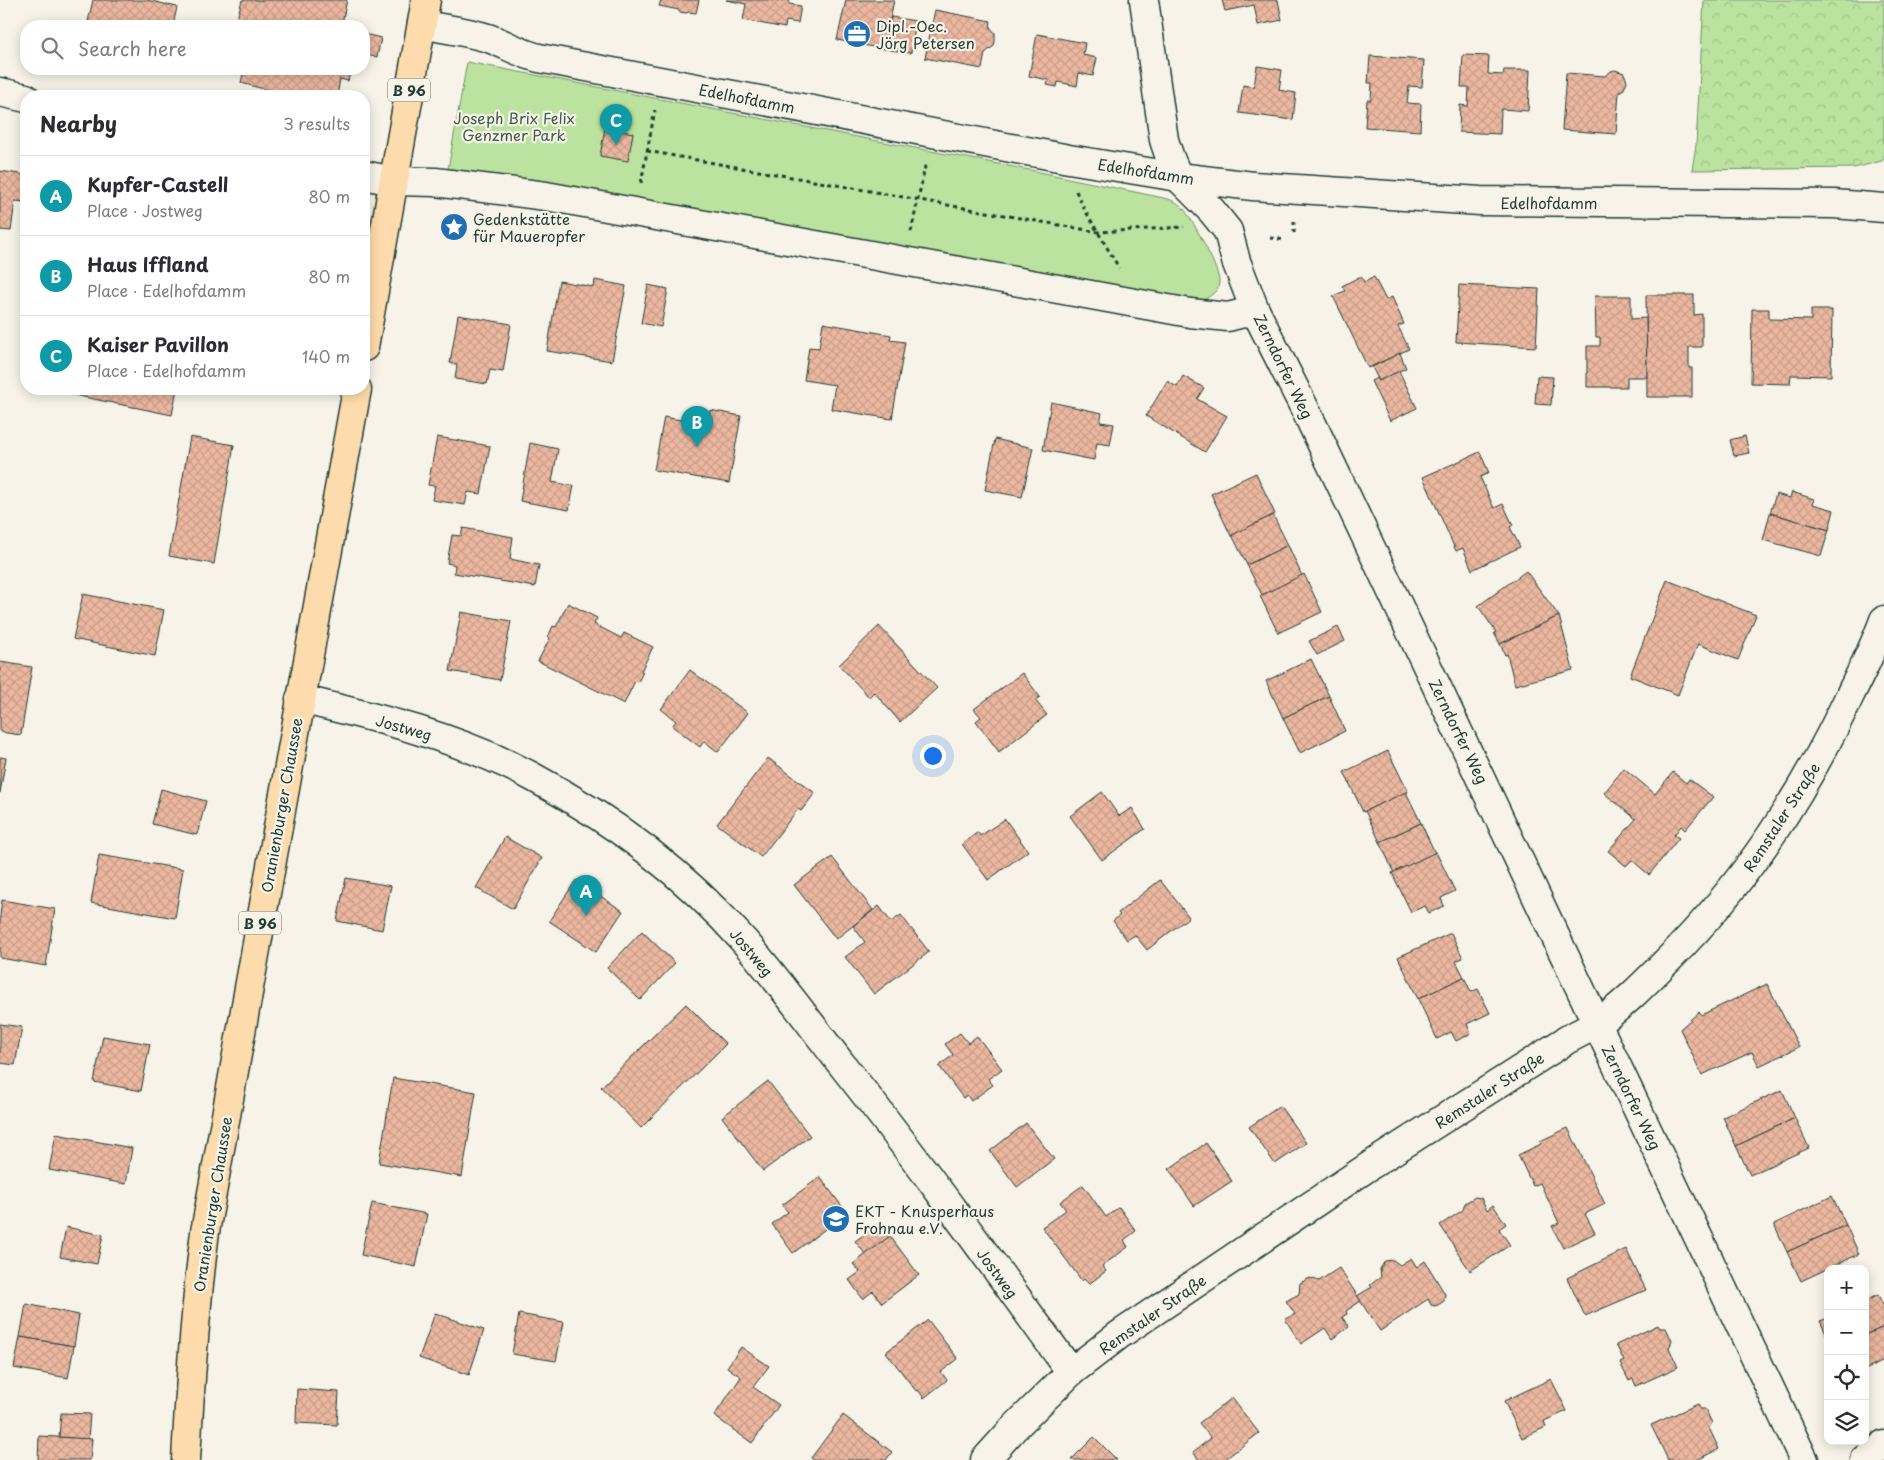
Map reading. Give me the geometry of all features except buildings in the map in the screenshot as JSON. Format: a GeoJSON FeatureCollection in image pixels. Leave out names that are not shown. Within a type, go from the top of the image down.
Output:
{"type":"FeatureCollection","features":[{"type":"Feature","properties":{"kind":"main road","name":"B 96"},"geometry":{"type":"LineString","coordinates":[[370,313],[424,12]]}},
{"type":"Feature","properties":{"kind":"main road","name":"Oranienburger Chaussee"},"geometry":{"type":"LineString","coordinates":[[186,1460],[193,1344],[205,1232],[355,395]]}},
{"type":"Feature","properties":{"kind":"street","name":"Zerndorfer Weg"},"geometry":{"type":"LineString","coordinates":[[1144,0],[1164,140],[1178,177],[1212,211],[1228,231],[1236,261],[1255,310],[1306,411],[1804,1460]]}},
{"type":"Feature","properties":{"kind":"street","name":"Edelhofdamm"},"geometry":{"type":"LineString","coordinates":[[424,12],[503,44],[522,54],[539,58],[1069,159],[1178,177],[1253,186],[1480,201],[1834,204],[1884,208]]}},
{"type":"Feature","properties":{"kind":"street"},"geometry":{"type":"LineString","coordinates":[[0,92],[20,97]]}},
{"type":"Feature","properties":{"kind":"street"},"geometry":{"type":"LineString","coordinates":[[370,175],[393,181],[436,182],[546,196],[1190,313],[1228,317],[1255,310]]}},
{"type":"Feature","properties":{"kind":"street","name":"Remstaler Straße"},"geometry":{"type":"LineString","coordinates":[[985,1460],[1013,1429],[1071,1372],[1119,1335],[1371,1165],[1564,1041],[1597,1024],[1624,1003],[1688,941],[1764,848],[1800,792],[1829,740],[1884,620]]}},
{"type":"Feature","properties":{"kind":"street","name":"Jostweg"},"geometry":{"type":"LineString","coordinates":[[300,699],[442,738],[531,776],[578,803],[628,837],[688,884],[726,921],[764,964],[867,1096],[1071,1372]]}},
{"type":"Feature","properties":{"kind":"street"},"geometry":{"type":"LineString","coordinates":[[1864,1460],[1884,1445]]}},
{"type":"Feature","properties":{"kind":"path"},"geometry":{"type":"LineString","coordinates":[[641,186],[655,107]]}},
{"type":"Feature","properties":{"kind":"path"},"geometry":{"type":"LineString","coordinates":[[647,150],[1098,232],[1186,227]]}},
{"type":"Feature","properties":{"kind":"path"},"geometry":{"type":"LineString","coordinates":[[911,235],[926,159]]}},
{"type":"Feature","properties":{"kind":"path"},"geometry":{"type":"LineString","coordinates":[[1074,187],[1082,205],[1120,270]]}},
{"type":"Feature","properties":{"kind":"path"},"geometry":{"type":"LineString","coordinates":[[1270,238],[1285,240]]}},
{"type":"Feature","properties":{"kind":"green space"},"geometry":{"type":"Polygon","coordinates":[[[1704,0],[1884,0],[1884,159],[1854,168],[1692,170],[1696,145],[1704,0]]]}},
{"type":"Feature","properties":{"kind":"green space","name":"Joseph Brix Felix Genzmer Park"},"geometry":{"type":"Polygon","coordinates":[[[467,62],[1035,171],[1168,199],[1182,207],[1193,223],[1216,268],[1219,283],[1217,289],[1212,294],[1200,302],[448,169],[467,62]]]}},
{"type":"Feature","properties":{"kind":"place","name":"Dipl.-Oec. Jörg Petersen"},"geometry":{"type":"Point","coordinates":[857,34]}},
{"type":"Feature","properties":{"kind":"place","name":"Kaiser Pavillon"},"geometry":{"type":"Point","coordinates":[616,145]}},
{"type":"Feature","properties":{"kind":"place","name":"Gedenkstätte für Maueropfer"},"geometry":{"type":"Point","coordinates":[454,227]}},
{"type":"Feature","properties":{"kind":"place","name":"Haus Iffland"},"geometry":{"type":"Point","coordinates":[697,447]}},
{"type":"Feature","properties":{"kind":"place","name":"Kupfer-Castell"},"geometry":{"type":"Point","coordinates":[586,916]}},
{"type":"Feature","properties":{"kind":"place","name":"EKT - Knusperhaus Frohnau e.V."},"geometry":{"type":"Point","coordinates":[836,1219]}}]}
